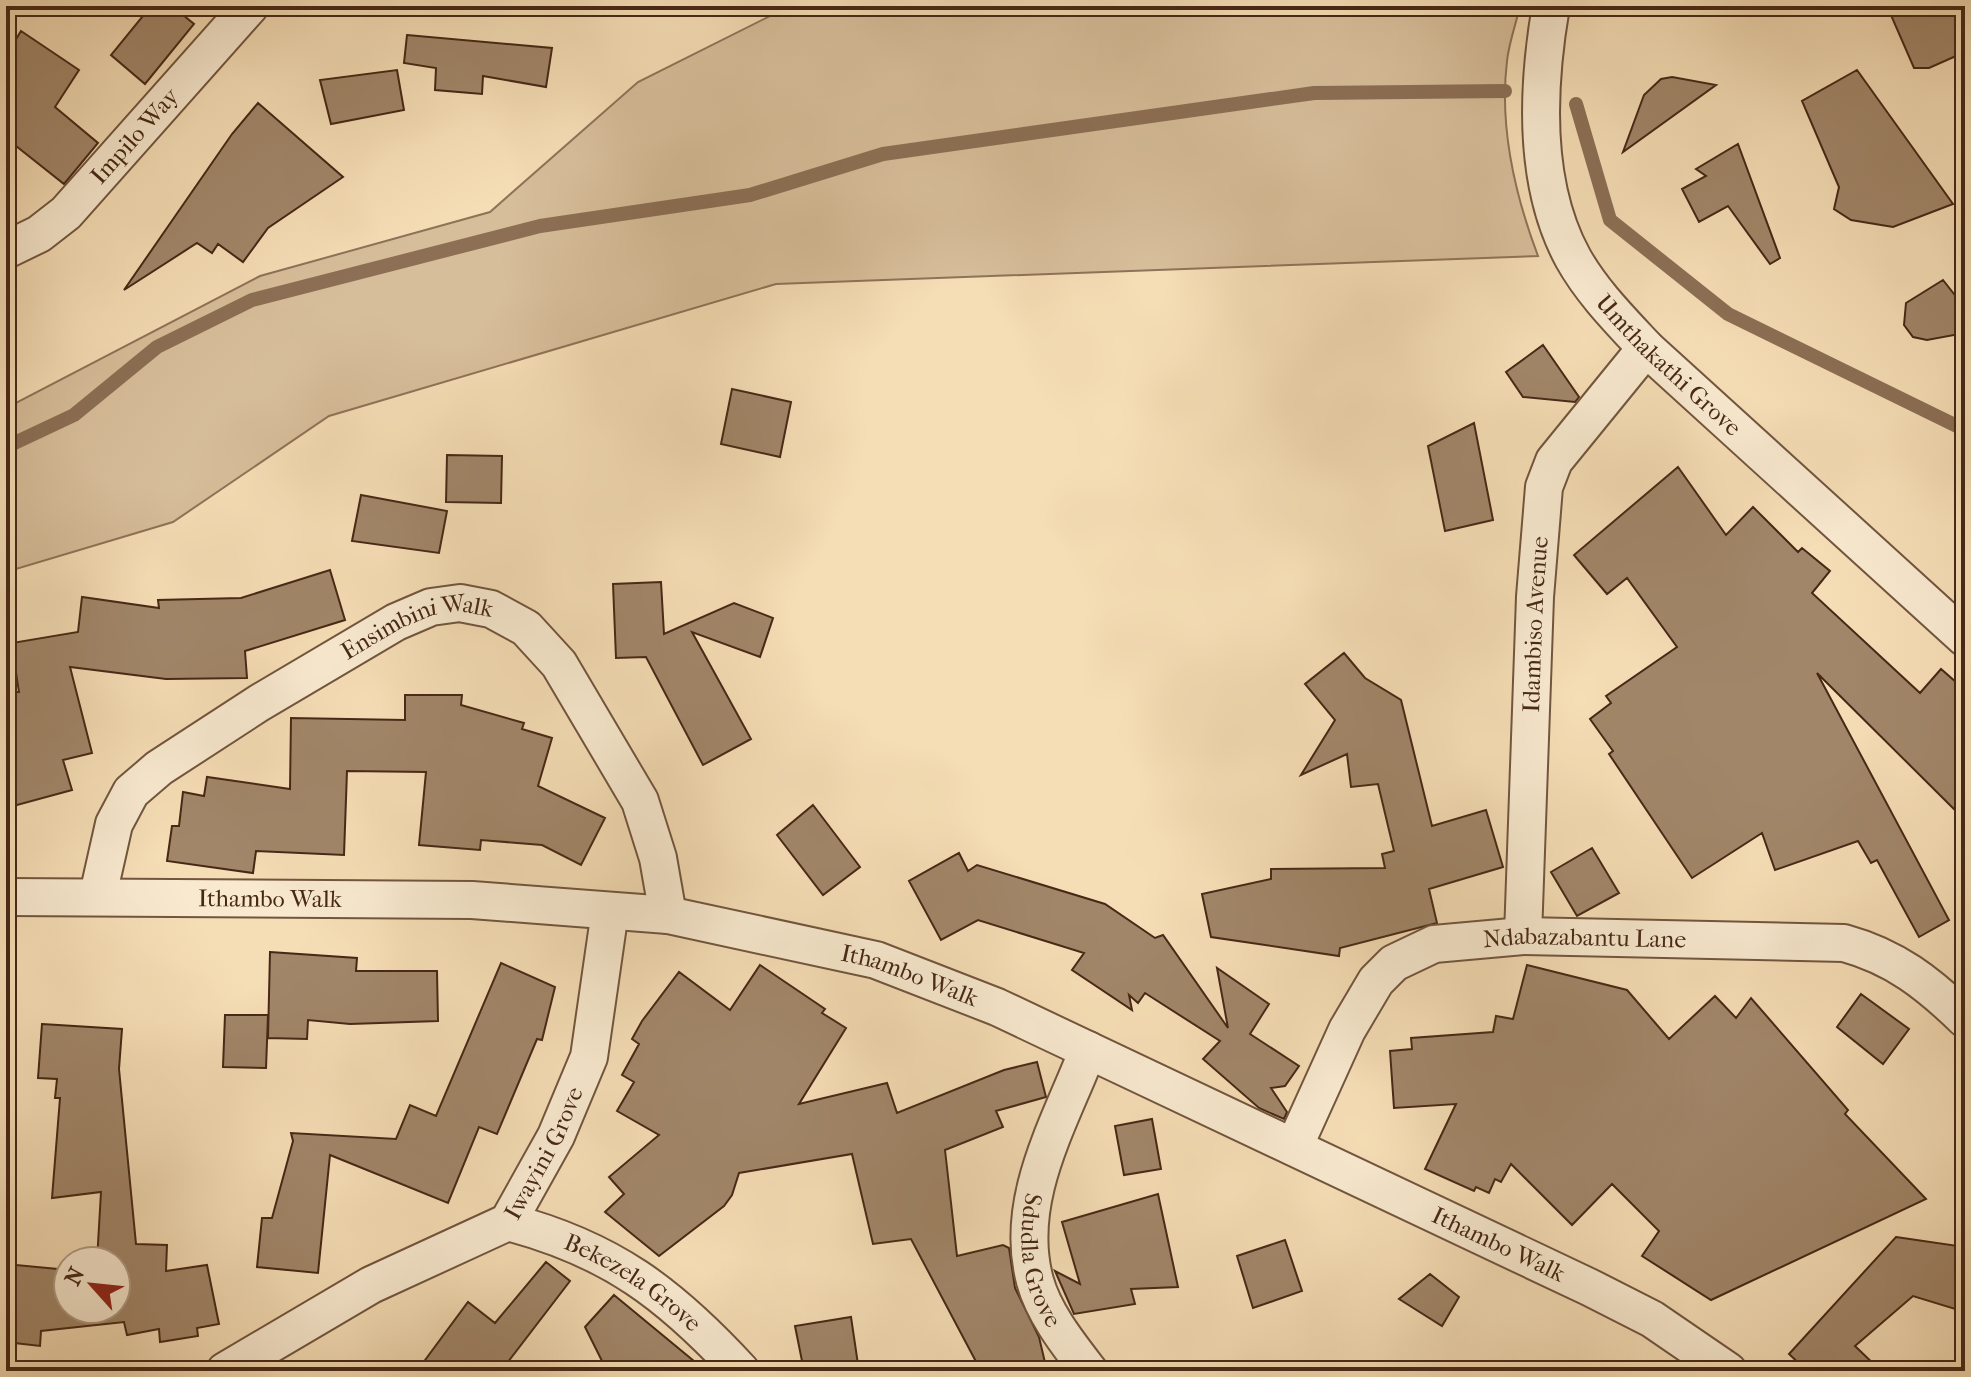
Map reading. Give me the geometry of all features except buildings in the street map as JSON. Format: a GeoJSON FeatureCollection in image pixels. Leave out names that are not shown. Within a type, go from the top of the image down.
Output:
{"type":"FeatureCollection","features":[{"type":"Feature","properties":{"kind":"street","name":"Impilo Way"},"geometry":{"type":"LineString","coordinates":[[6,250],[39,234],[66,213],[250,6]]}},
{"type":"Feature","properties":{"kind":"street","name":"Umthakathi Grove"},"geometry":{"type":"LineString","coordinates":[[1551,6],[1543,52],[1541,101],[1546,173],[1552,202],[1574,259],[1604,304],[1646,348],[1965,638]]}},
{"type":"Feature","properties":{"kind":"street","name":"Idambiso Avenue"},"geometry":{"type":"LineString","coordinates":[[1523,936],[1535,597],[1544,487],[1554,461],[1646,348]]}},
{"type":"Feature","properties":{"kind":"street","name":"Ensimbini Walk"},"geometry":{"type":"LineString","coordinates":[[98,895],[114,824],[131,792],[159,768],[259,703],[396,622],[431,607],[460,603],[491,609],[526,628],[559,664],[640,801],[658,858],[668,915]]}},
{"type":"Feature","properties":{"kind":"street","name":"Ithambo Walk"},"geometry":{"type":"LineString","coordinates":[[6,897],[98,895],[472,900],[668,915],[876,960],[997,1007],[1652,1319],[1728,1371]]}},
{"type":"Feature","properties":{"kind":"street","name":"Iwayini Grove"},"geometry":{"type":"LineString","coordinates":[[225,1371],[371,1285],[508,1222],[556,1136],[589,1057],[610,911]]}},
{"type":"Feature","properties":{"kind":"street","name":"Ndabazabantu Lane"},"geometry":{"type":"LineString","coordinates":[[1294,1147],[1347,1030],[1376,981],[1394,963],[1434,944],[1523,936],[1844,943],[1873,951],[1926,981],[1965,1019]]}},
{"type":"Feature","properties":{"kind":"street","name":"Sdudla Grove"},"geometry":{"type":"LineString","coordinates":[[1088,1050],[1041,1166],[1030,1227],[1036,1283],[1047,1309],[1089,1371]]}},
{"type":"Feature","properties":{"kind":"street","name":"Bekezela Grove"},"geometry":{"type":"LineString","coordinates":[[508,1222],[554,1234],[616,1262],[692,1318],[741,1371]]}},
{"type":"Feature","properties":{"kind":"shaded area"},"geometry":{"type":"Polygon","coordinates":[[[790,6],[1520,6],[1508,54],[1505,111],[1516,185],[1538,256],[776,284],[329,416],[173,522],[6,572],[6,408],[260,276],[490,212],[638,82],[790,6]]]}},
{"type":"Feature","properties":{"kind":"waterway"},"geometry":{"type":"LineString","coordinates":[[6,447],[74,415],[157,347],[252,300],[540,226],[750,195],[883,154],[1314,93],[1505,91]]}},
{"type":"Feature","properties":{"kind":"waterway"},"geometry":{"type":"LineString","coordinates":[[1576,104],[1610,220],[1728,314],[1965,430]]}}]}
